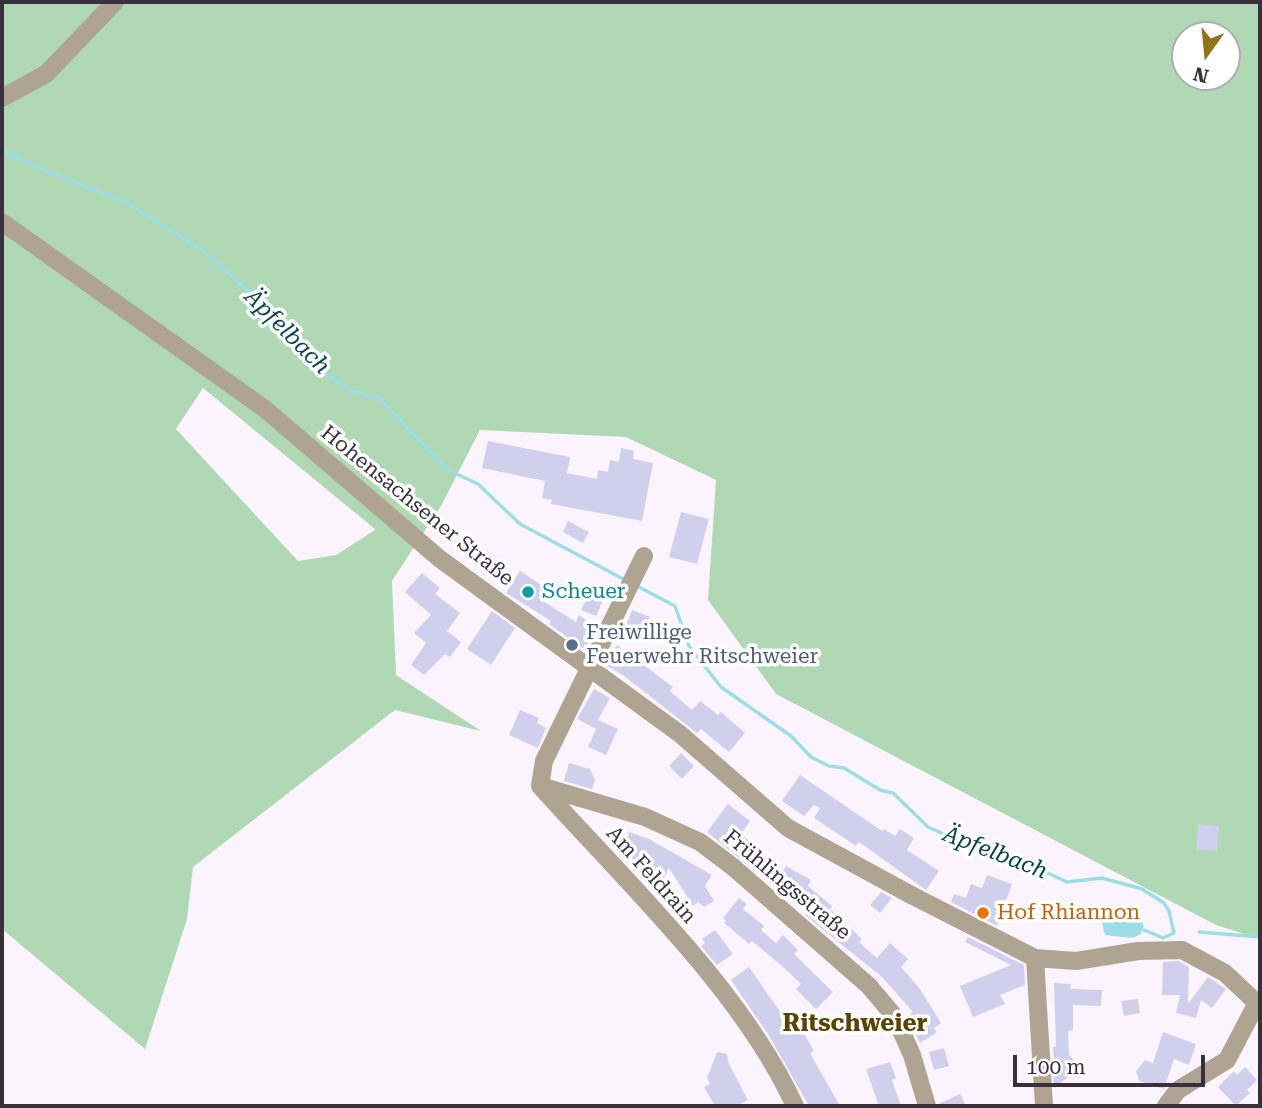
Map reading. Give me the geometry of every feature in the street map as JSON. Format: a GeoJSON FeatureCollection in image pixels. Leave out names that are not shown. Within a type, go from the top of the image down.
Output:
{"type":"FeatureCollection","features":[{"type":"Feature","properties":{"kind":"street"},"geometry":{"type":"LineString","coordinates":[[2,98],[47,74],[116,2]]}},
{"type":"Feature","properties":{"kind":"street","name":"Hohensachsener Straße"},"geometry":{"type":"LineString","coordinates":[[2,222],[234,387],[440,559],[680,734],[788,828],[902,891],[1035,958],[1076,961],[1138,951],[1182,950],[1225,973],[1259,1005]]}},
{"type":"Feature","properties":{"kind":"street"},"geometry":{"type":"LineString","coordinates":[[540,786],[544,761],[644,556]]}},
{"type":"Feature","properties":{"kind":"street","name":"Am Feldrain"},"geometry":{"type":"LineString","coordinates":[[540,786],[719,985],[781,1076],[795,1106]]}},
{"type":"Feature","properties":{"kind":"street","name":"Frühlingsstraße"},"geometry":{"type":"LineString","coordinates":[[540,786],[645,817],[700,842],[733,867],[869,986],[895,1017],[912,1055],[927,1106]]}},
{"type":"Feature","properties":{"kind":"street"},"geometry":{"type":"LineString","coordinates":[[1035,958],[1044,1106]]}},
{"type":"Feature","properties":{"kind":"street"},"geometry":{"type":"LineString","coordinates":[[1166,1106],[1178,1090],[1227,1060],[1259,1005]]}},
{"type":"Feature","properties":{"kind":"green space"},"geometry":{"type":"Polygon","coordinates":[[[2,2],[1260,2],[1260,939],[1216,925],[776,694],[708,600],[716,480],[626,437],[480,430],[441,506],[392,581],[396,675],[481,731],[395,710],[193,867],[187,919],[145,1049],[2,929],[2,2]],[[203,388],[176,429],[298,561],[336,555],[375,529],[203,388]]]}},
{"type":"Feature","properties":{"kind":"water"},"geometry":{"type":"Polygon","coordinates":[[[1113,909],[1123,919],[1139,919],[1144,925],[1141,934],[1132,938],[1105,935],[1101,918],[1113,909]]]}},
{"type":"Feature","properties":{"kind":"building"},"geometry":{"type":"Polygon","coordinates":[[[488,441],[570,457],[567,473],[597,479],[598,470],[608,472],[610,460],[619,462],[621,448],[634,451],[633,459],[653,463],[642,521],[551,504],[552,500],[542,498],[545,481],[482,468],[488,441]]]}},
{"type":"Feature","properties":{"kind":"building"},"geometry":{"type":"Polygon","coordinates":[[[681,512],[709,519],[697,564],[669,557],[681,512]]]}},
{"type":"Feature","properties":{"kind":"building"},"geometry":{"type":"Polygon","coordinates":[[[568,521],[589,532],[583,543],[563,532],[568,521]]]}},
{"type":"Feature","properties":{"kind":"building"},"geometry":{"type":"Polygon","coordinates":[[[520,571],[549,590],[541,600],[576,622],[579,615],[596,628],[585,650],[549,624],[551,621],[506,593],[520,571]]]}},
{"type":"Feature","properties":{"kind":"building"},"geometry":{"type":"Polygon","coordinates":[[[422,573],[440,588],[435,594],[460,613],[447,631],[461,642],[450,657],[445,654],[424,675],[411,665],[426,643],[414,633],[431,615],[405,592],[422,573]]]}},
{"type":"Feature","properties":{"kind":"building"},"geometry":{"type":"Polygon","coordinates":[[[589,594],[603,600],[596,616],[581,610],[589,594]]]}},
{"type":"Feature","properties":{"kind":"building"},"geometry":{"type":"Polygon","coordinates":[[[632,610],[650,617],[639,634],[625,628],[632,610]]]}},
{"type":"Feature","properties":{"kind":"building"},"geometry":{"type":"Polygon","coordinates":[[[492,611],[515,628],[491,665],[467,649],[492,611]]]}},
{"type":"Feature","properties":{"kind":"building"},"geometry":{"type":"Polygon","coordinates":[[[617,645],[673,687],[670,691],[692,710],[700,701],[718,715],[721,712],[745,733],[729,752],[701,729],[697,733],[624,676],[604,664],[617,645]]]}},
{"type":"Feature","properties":{"kind":"building"},"geometry":{"type":"Polygon","coordinates":[[[594,689],[610,698],[598,720],[618,729],[606,755],[588,747],[596,729],[577,719],[594,689]]]}},
{"type":"Feature","properties":{"kind":"building"},"geometry":{"type":"Polygon","coordinates":[[[520,710],[539,718],[537,723],[546,728],[538,748],[509,735],[520,710]]]}},
{"type":"Feature","properties":{"kind":"building"},"geometry":{"type":"Polygon","coordinates":[[[681,753],[694,766],[682,779],[669,766],[681,753]]]}},
{"type":"Feature","properties":{"kind":"building"},"geometry":{"type":"Polygon","coordinates":[[[569,763],[590,769],[595,780],[592,789],[564,781],[569,763]]]}},
{"type":"Feature","properties":{"kind":"building"},"geometry":{"type":"Polygon","coordinates":[[[800,775],[882,831],[884,829],[895,836],[900,829],[914,838],[907,850],[939,871],[926,890],[859,842],[856,846],[814,818],[820,808],[814,805],[804,816],[782,801],[800,775]]]}},
{"type":"Feature","properties":{"kind":"building"},"geometry":{"type":"Polygon","coordinates":[[[728,804],[750,821],[741,834],[768,858],[756,872],[707,832],[728,804]]]}},
{"type":"Feature","properties":{"kind":"building"},"geometry":{"type":"Polygon","coordinates":[[[1198,824],[1219,826],[1217,851],[1196,850],[1198,824]]]}},
{"type":"Feature","properties":{"kind":"building"},"geometry":{"type":"Polygon","coordinates":[[[629,832],[649,839],[712,875],[705,886],[714,901],[704,907],[698,902],[693,906],[669,868],[663,879],[627,862],[630,854],[622,852],[629,832]]]}},
{"type":"Feature","properties":{"kind":"building"},"geometry":{"type":"Polygon","coordinates":[[[786,866],[811,880],[808,886],[832,906],[830,909],[862,939],[859,942],[877,958],[890,943],[908,959],[901,967],[920,989],[941,1023],[934,1028],[937,1032],[920,1043],[907,1016],[913,1012],[882,977],[805,915],[812,907],[775,886],[786,866]]]}},
{"type":"Feature","properties":{"kind":"building"},"geometry":{"type":"Polygon","coordinates":[[[987,875],[1012,884],[997,926],[951,902],[954,894],[966,898],[971,884],[982,888],[987,875]]]}},
{"type":"Feature","properties":{"kind":"building"},"geometry":{"type":"Polygon","coordinates":[[[881,892],[892,898],[880,913],[870,905],[881,892]]]}},
{"type":"Feature","properties":{"kind":"building"},"geometry":{"type":"Polygon","coordinates":[[[739,898],[747,904],[743,909],[764,926],[761,930],[776,943],[783,935],[798,950],[794,954],[833,992],[816,1009],[796,989],[801,984],[783,967],[752,941],[749,944],[724,923],[726,921],[723,918],[739,898]]]}},
{"type":"Feature","properties":{"kind":"building"},"geometry":{"type":"Polygon","coordinates":[[[715,930],[733,954],[717,965],[701,946],[705,943],[702,939],[715,930]]]}},
{"type":"Feature","properties":{"kind":"building"},"geometry":{"type":"Polygon","coordinates":[[[968,937],[1024,965],[1025,985],[1000,995],[1005,1004],[973,1017],[960,986],[1011,965],[965,942],[968,937]]]}},
{"type":"Feature","properties":{"kind":"building"},"geometry":{"type":"Polygon","coordinates":[[[1179,961],[1189,967],[1188,1004],[1208,977],[1226,989],[1212,1008],[1201,1000],[1196,1018],[1176,1013],[1180,995],[1162,995],[1163,962],[1179,961]]]}},
{"type":"Feature","properties":{"kind":"building"},"geometry":{"type":"Polygon","coordinates":[[[749,967],[794,1032],[801,1028],[814,1051],[810,1053],[840,1106],[809,1106],[768,1034],[731,980],[749,967]]]}},
{"type":"Feature","properties":{"kind":"building"},"geometry":{"type":"Polygon","coordinates":[[[1054,983],[1071,984],[1070,989],[1102,990],[1101,1006],[1073,1005],[1073,1030],[1068,1031],[1069,1055],[1081,1067],[1054,1088],[1053,1074],[1060,1067],[1054,1061],[1053,1047],[1056,1047],[1054,983]]]}},
{"type":"Feature","properties":{"kind":"building"},"geometry":{"type":"Polygon","coordinates":[[[1138,999],[1140,1013],[1124,1016],[1121,1001],[1138,999]]]}},
{"type":"Feature","properties":{"kind":"building"},"geometry":{"type":"Polygon","coordinates":[[[1163,1032],[1196,1044],[1189,1065],[1174,1059],[1164,1089],[1139,1081],[1136,1071],[1145,1060],[1153,1063],[1163,1032]]]}},
{"type":"Feature","properties":{"kind":"building"},"geometry":{"type":"Polygon","coordinates":[[[944,1048],[949,1066],[934,1070],[929,1052],[944,1048]]]}},
{"type":"Feature","properties":{"kind":"building"},"geometry":{"type":"Polygon","coordinates":[[[717,1052],[727,1054],[729,1064],[748,1100],[736,1106],[715,1106],[704,1087],[710,1084],[707,1078],[717,1052]]]}},
{"type":"Feature","properties":{"kind":"building"},"geometry":{"type":"Polygon","coordinates":[[[890,1062],[896,1078],[892,1080],[901,1106],[879,1106],[866,1069],[890,1062]]]}},
{"type":"Feature","properties":{"kind":"building"},"geometry":{"type":"Polygon","coordinates":[[[1245,1067],[1257,1080],[1247,1090],[1250,1093],[1236,1106],[1218,1087],[1234,1071],[1237,1075],[1245,1067]]]}},
{"type":"Feature","properties":{"kind":"building"},"geometry":{"type":"Polygon","coordinates":[[[960,1094],[966,1106],[938,1106],[938,1104],[960,1094]]]}},
{"type":"Feature","properties":{"kind":"waterway","name":"Äpfelbach"},"geometry":{"type":"LineString","coordinates":[[2,150],[125,202],[205,252],[263,305],[323,372],[351,391],[379,398],[448,470],[478,484],[520,524],[625,580]]}},
{"type":"Feature","properties":{"kind":"waterway","name":"Äpfelbach"},"geometry":{"type":"LineString","coordinates":[[635,585],[675,606],[689,646],[721,687],[791,736],[811,757],[829,766],[844,768],[880,790],[893,793],[928,827],[961,842],[987,852],[1013,857],[1067,882],[1102,878],[1142,889],[1164,903],[1169,911],[1174,933],[1163,938],[1144,930]]}},
{"type":"Feature","properties":{"kind":"waterway","name":"Äpfelbach"},"geometry":{"type":"LineString","coordinates":[[1199,932],[1260,937]]}},
{"type":"Feature","properties":{"kind":"place","name":"Scheuer"},"geometry":{"type":"Point","coordinates":[528,592]}},
{"type":"Feature","properties":{"kind":"place","name":"Freiwillige Feuerwehr Ritschweier"},"geometry":{"type":"Point","coordinates":[572,645]}},
{"type":"Feature","properties":{"kind":"place","name":"Hof Rhiannon"},"geometry":{"type":"Point","coordinates":[983,913]}},
{"type":"Feature","properties":{"kind":"district","name":"Ritschweier"},"geometry":{"type":"Point","coordinates":[855,1024]}}]}
